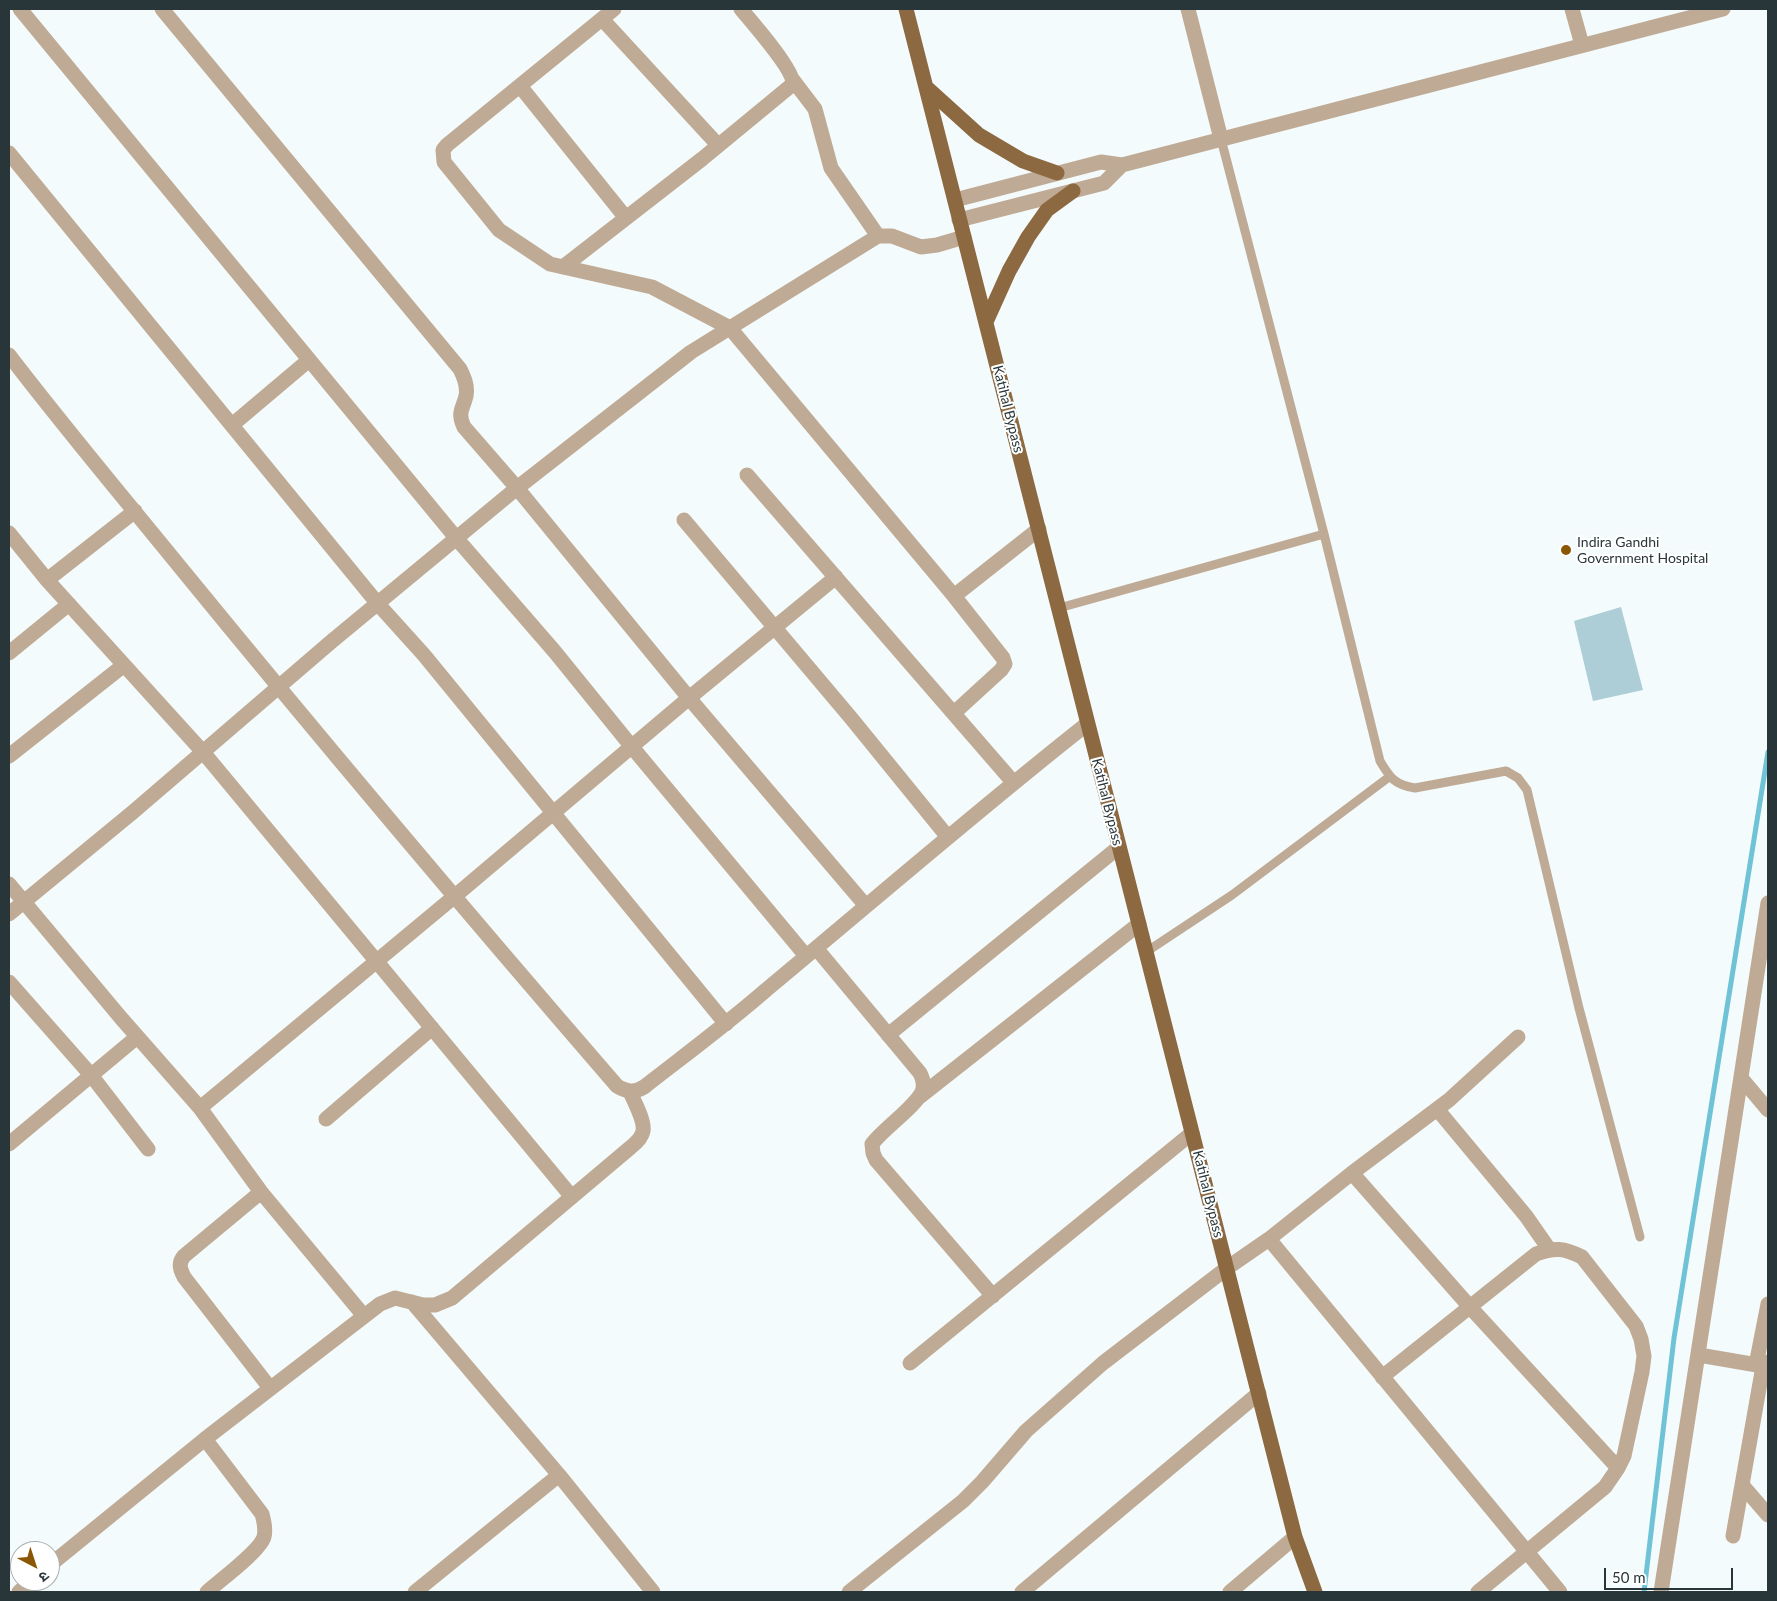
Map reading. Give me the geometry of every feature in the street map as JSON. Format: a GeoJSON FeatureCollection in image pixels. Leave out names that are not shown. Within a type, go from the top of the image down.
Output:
{"type":"FeatureCollection","features":[{"type":"Feature","properties":{"kind":"main road","name":"Katihal Bypass"},"geometry":{"type":"LineString","coordinates":[[906,9],[1295,1537],[1315,1592]]}},
{"type":"Feature","properties":{"kind":"main road"},"geometry":{"type":"LineString","coordinates":[[926,87],[979,136],[1023,160],[1057,173]]}},
{"type":"Feature","properties":{"kind":"main road"},"geometry":{"type":"LineString","coordinates":[[986,322],[1009,271],[1028,237],[1047,210],[1073,191]]}},
{"type":"Feature","properties":{"kind":"street"},"geometry":{"type":"LineString","coordinates":[[20,9],[457,539],[556,652],[632,747],[811,952],[888,1035],[920,1073],[923,1079],[923,1087],[917,1098]]}},
{"type":"Feature","properties":{"kind":"street"},"geometry":{"type":"LineString","coordinates":[[162,9],[460,368],[465,378],[466,388],[466,397],[461,408],[460,420],[464,427],[518,488],[689,698],[866,906]]}},
{"type":"Feature","properties":{"kind":"street"},"geometry":{"type":"LineString","coordinates":[[614,9],[447,146],[443,150],[444,162],[498,230],[550,264],[652,287],[730,328],[954,596],[1003,658],[1005,664],[1001,670],[954,713]]}},
{"type":"Feature","properties":{"kind":"street"},"geometry":{"type":"LineString","coordinates":[[741,9],[784,63],[793,80],[815,109],[831,168],[878,236]]}},
{"type":"Feature","properties":{"kind":"street"},"geometry":{"type":"LineString","coordinates":[[1188,9],[1221,139]]}},
{"type":"Feature","properties":{"kind":"street"},"geometry":{"type":"LineString","coordinates":[[1572,9],[1582,46]]}},
{"type":"Feature","properties":{"kind":"street"},"geometry":{"type":"LineString","coordinates":[[955,200],[1101,162],[1122,165],[1723,9]]}},
{"type":"Feature","properties":{"kind":"street"},"geometry":{"type":"LineString","coordinates":[[602,19],[718,146]]}},
{"type":"Feature","properties":{"kind":"street"},"geometry":{"type":"LineString","coordinates":[[563,267],[718,146],[792,84],[793,80]]}},
{"type":"Feature","properties":{"kind":"street"},"geometry":{"type":"LineString","coordinates":[[520,86],[626,218]]}},
{"type":"Feature","properties":{"kind":"street"},"geometry":{"type":"LineString","coordinates":[[9,153],[378,604],[424,655],[726,1024]]}},
{"type":"Feature","properties":{"kind":"street"},"geometry":{"type":"LineString","coordinates":[[959,220],[1104,183],[1122,165]]}},
{"type":"Feature","properties":{"kind":"street"},"geometry":{"type":"LineString","coordinates":[[9,914],[279,688],[332,641],[518,488],[691,352],[878,236],[892,236],[921,247],[937,245],[964,237]]}},
{"type":"Feature","properties":{"kind":"street"},"geometry":{"type":"LineString","coordinates":[[9,355],[48,406],[279,688],[617,1086],[630,1092],[638,1091],[644,1087],[726,1024],[947,836],[1088,724]]}},
{"type":"Feature","properties":{"kind":"street"},"geometry":{"type":"LineString","coordinates":[[232,425],[310,360]]}},
{"type":"Feature","properties":{"kind":"street"},"geometry":{"type":"LineString","coordinates":[[748,475],[1013,782]]}},
{"type":"Feature","properties":{"kind":"street"},"geometry":{"type":"LineString","coordinates":[[47,580],[134,511]]}},
{"type":"Feature","properties":{"kind":"street"},"geometry":{"type":"LineString","coordinates":[[684,520],[851,718],[947,836]]}},
{"type":"Feature","properties":{"kind":"street"},"geometry":{"type":"LineString","coordinates":[[954,596],[1039,530]]}},
{"type":"Feature","properties":{"kind":"street"},"geometry":{"type":"LineString","coordinates":[[9,533],[14,551],[47,580],[203,752],[572,1197]]}},
{"type":"Feature","properties":{"kind":"street"},"geometry":{"type":"LineString","coordinates":[[200,1108],[378,962],[689,698],[836,577]]}},
{"type":"Feature","properties":{"kind":"street"},"geometry":{"type":"LineString","coordinates":[[9,653],[69,604]]}},
{"type":"Feature","properties":{"kind":"street"},"geometry":{"type":"LineString","coordinates":[[9,756],[124,665]]}},
{"type":"Feature","properties":{"kind":"street"},"geometry":{"type":"LineString","coordinates":[[888,1035],[1119,847]]}},
{"type":"Feature","properties":{"kind":"street"},"geometry":{"type":"LineString","coordinates":[[9,884],[137,1037],[200,1108],[261,1192],[364,1316]]}},
{"type":"Feature","properties":{"kind":"street"},"geometry":{"type":"LineString","coordinates":[[1661,1592],[1768,903]]}},
{"type":"Feature","properties":{"kind":"street"},"geometry":{"type":"LineString","coordinates":[[993,1296],[876,1160],[872,1144],[917,1098],[1139,924]]}},
{"type":"Feature","properties":{"kind":"street"},"geometry":{"type":"LineString","coordinates":[[9,982],[91,1076],[148,1149]]}},
{"type":"Feature","properties":{"kind":"street"},"geometry":{"type":"LineString","coordinates":[[326,1119],[432,1028]]}},
{"type":"Feature","properties":{"kind":"street"},"geometry":{"type":"LineString","coordinates":[[9,1144],[137,1037]]}},
{"type":"Feature","properties":{"kind":"street"},"geometry":{"type":"LineString","coordinates":[[849,1592],[963,1501],[1026,1431],[1103,1363],[1227,1268],[1269,1239],[1352,1172],[1437,1109],[1518,1037]]}},
{"type":"Feature","properties":{"kind":"street"},"geometry":{"type":"LineString","coordinates":[[1742,1079],[1768,1110]]}},
{"type":"Feature","properties":{"kind":"street"},"geometry":{"type":"LineString","coordinates":[[60,1557],[270,1388],[364,1316],[388,1300],[396,1298],[424,1305],[435,1305],[452,1298],[640,1138],[644,1130],[643,1123],[630,1092]]}},
{"type":"Feature","properties":{"kind":"street"},"geometry":{"type":"LineString","coordinates":[[1437,1109],[1526,1216],[1549,1249]]}},
{"type":"Feature","properties":{"kind":"street"},"geometry":{"type":"LineString","coordinates":[[910,1363],[1192,1133]]}},
{"type":"Feature","properties":{"kind":"street"},"geometry":{"type":"LineString","coordinates":[[1352,1172],[1470,1307],[1618,1468]]}},
{"type":"Feature","properties":{"kind":"street"},"geometry":{"type":"LineString","coordinates":[[261,1192],[184,1256],[180,1260],[180,1265],[184,1277],[270,1388]]}},
{"type":"Feature","properties":{"kind":"street"},"geometry":{"type":"LineString","coordinates":[[1269,1239],[1560,1592]]}},
{"type":"Feature","properties":{"kind":"street"},"geometry":{"type":"LineString","coordinates":[[1382,1377],[1536,1254],[1549,1249],[1570,1251],[1582,1257],[1636,1326],[1644,1356],[1642,1372],[1624,1456],[1618,1468],[1605,1486],[1478,1592]]}},
{"type":"Feature","properties":{"kind":"street"},"geometry":{"type":"LineString","coordinates":[[412,1302],[559,1475],[651,1591]]}},
{"type":"Feature","properties":{"kind":"street"},"geometry":{"type":"LineString","coordinates":[[1733,1536],[1764,1367],[1768,1304]]}},
{"type":"Feature","properties":{"kind":"street"},"geometry":{"type":"LineString","coordinates":[[1699,1355],[1764,1367]]}},
{"type":"Feature","properties":{"kind":"street"},"geometry":{"type":"LineString","coordinates":[[1022,1592],[1259,1393]]}},
{"type":"Feature","properties":{"kind":"street"},"geometry":{"type":"LineString","coordinates":[[205,1440],[262,1514],[265,1528],[264,1538],[256,1549],[207,1592]]}},
{"type":"Feature","properties":{"kind":"street"},"geometry":{"type":"LineString","coordinates":[[415,1592],[559,1475]]}},
{"type":"Feature","properties":{"kind":"street"},"geometry":{"type":"LineString","coordinates":[[1742,1485],[1768,1515]]}},
{"type":"Feature","properties":{"kind":"street"},"geometry":{"type":"LineString","coordinates":[[1230,1592],[1295,1537]]}},
{"type":"Feature","properties":{"kind":"lane"},"geometry":{"type":"LineString","coordinates":[[1221,139],[1324,534],[1380,761],[1389,777],[1402,786],[1415,788],[1506,771],[1518,778],[1527,790],[1579,1008],[1640,1237]]}},
{"type":"Feature","properties":{"kind":"lane"},"geometry":{"type":"LineString","coordinates":[[1059,608],[1324,534]]}},
{"type":"Feature","properties":{"kind":"lane"},"geometry":{"type":"LineString","coordinates":[[1146,952],[1232,895],[1389,777]]}},
{"type":"Feature","properties":{"kind":"building"},"geometry":{"type":"Polygon","coordinates":[[[1621,607],[1643,690],[1593,701],[1574,621],[1621,607]]]}},
{"type":"Feature","properties":{"kind":"waterway"},"geometry":{"type":"LineString","coordinates":[[1644,1592],[1674,1338],[1768,752]]}},
{"type":"Feature","properties":{"kind":"place","name":"Indira Gandhi Government Hospital"},"geometry":{"type":"Point","coordinates":[1566,550]}}]}
